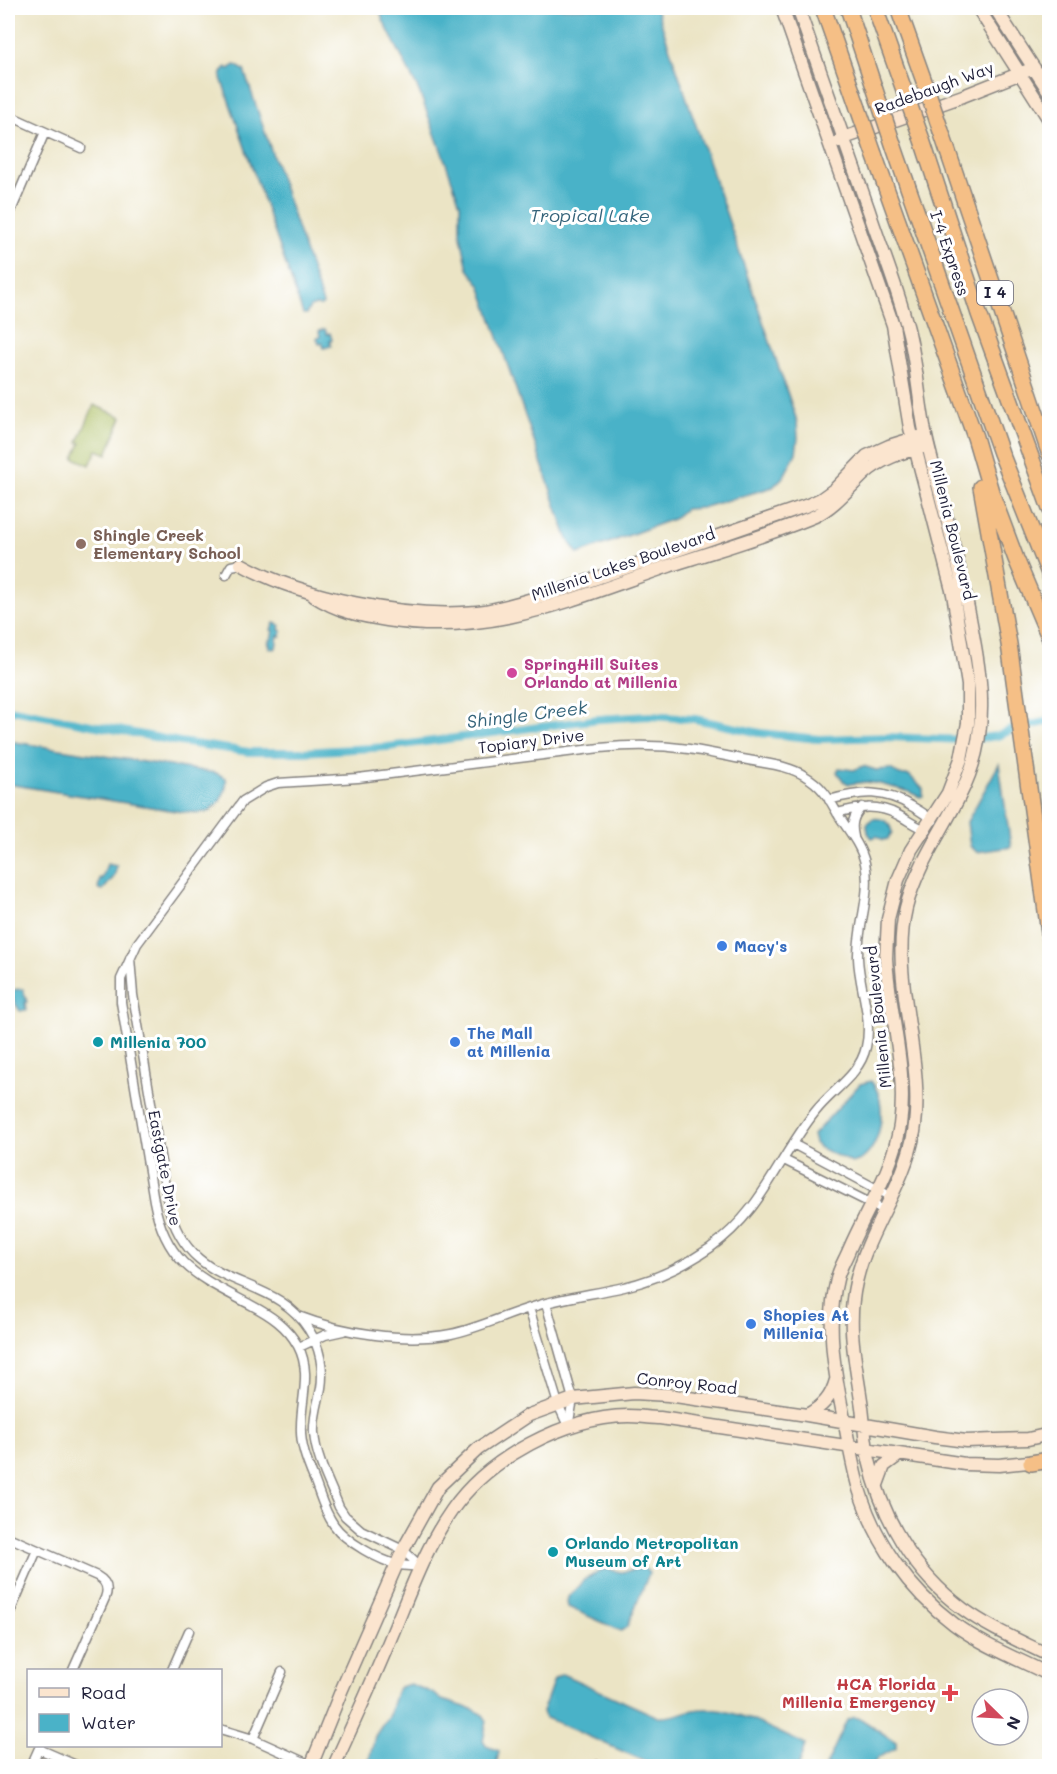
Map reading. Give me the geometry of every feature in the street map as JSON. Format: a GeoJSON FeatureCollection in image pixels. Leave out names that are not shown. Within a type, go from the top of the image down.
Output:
{"type":"FeatureCollection","features":[{"type":"Feature","properties":{"kind":"highway"},"geometry":{"type":"LineString","coordinates":[[823,8],[975,437],[992,495],[1050,639]]}},
{"type":"Feature","properties":{"kind":"highway","name":"I-4 Express"},"geometry":{"type":"LineString","coordinates":[[848,8],[997,442],[1050,576]]}},
{"type":"Feature","properties":{"kind":"highway","name":"I-4 Express"},"geometry":{"type":"LineString","coordinates":[[875,8],[921,137],[979,314],[1050,509]]}},
{"type":"Feature","properties":{"kind":"highway","name":"I 4"},"geometry":{"type":"LineString","coordinates":[[898,8],[1050,454]]}},
{"type":"Feature","properties":{"kind":"highway"},"geometry":{"type":"LineString","coordinates":[[975,437],[977,473],[985,502],[1009,644],[1050,940]]}},
{"type":"Feature","properties":{"kind":"highway"},"geometry":{"type":"LineString","coordinates":[[1031,1463],[1050,1460]]}},
{"type":"Feature","properties":{"kind":"street","name":"Millenia Boulevard"},"geometry":{"type":"LineString","coordinates":[[782,8],[893,325],[920,442],[952,537],[969,614],[981,692],[962,791],[914,882],[903,924],[902,964],[916,1102],[914,1132],[906,1160],[884,1193],[871,1204],[837,1277],[831,1315],[832,1350],[859,1489],[870,1520],[897,1566],[913,1586],[954,1624],[981,1641],[1050,1675]]}},
{"type":"Feature","properties":{"kind":"street","name":"Millenia Boulevard"},"geometry":{"type":"LineString","coordinates":[[798,8],[907,323],[920,442]]}},
{"type":"Feature","properties":{"kind":"street"},"geometry":{"type":"LineString","coordinates":[[978,8],[1050,121]]}},
{"type":"Feature","properties":{"kind":"street"},"geometry":{"type":"LineString","coordinates":[[995,8],[1050,93]]}},
{"type":"Feature","properties":{"kind":"street","name":"Radebaugh Way"},"geometry":{"type":"LineString","coordinates":[[828,142],[1020,75],[1034,68]]}},
{"type":"Feature","properties":{"kind":"street"},"geometry":{"type":"LineString","coordinates":[[8,115],[81,148]]}},
{"type":"Feature","properties":{"kind":"street"},"geometry":{"type":"LineString","coordinates":[[8,218],[45,132]]}},
{"type":"Feature","properties":{"kind":"street","name":"Millenia Lakes Boulevard"},"geometry":{"type":"LineString","coordinates":[[241,564],[257,573],[308,592],[328,605],[346,612],[412,624],[459,625],[512,617],[576,598],[810,518],[829,508],[865,472],[920,442]]}},
{"type":"Feature","properties":{"kind":"street"},"geometry":{"type":"LineString","coordinates":[[226,575],[231,566],[241,564]]}},
{"type":"Feature","properties":{"kind":"street","name":"Topiary Drive"},"geometry":{"type":"LineString","coordinates":[[234,813],[243,801],[254,793],[278,783],[358,778],[621,746],[688,749],[781,766],[803,774],[814,781],[830,800],[856,843],[862,854],[867,874],[858,958],[867,1025],[867,1042],[859,1064],[816,1110],[763,1194],[751,1210],[726,1235],[693,1259],[647,1281],[622,1288],[563,1298],[449,1334],[403,1337],[355,1331]]}},
{"type":"Feature","properties":{"kind":"street","name":"Millenia Boulevard"},"geometry":{"type":"LineString","coordinates":[[970,752],[903,868],[888,919],[886,965],[902,1095],[901,1121],[884,1193],[884,1210],[865,1250],[856,1281],[852,1308],[852,1341],[867,1449],[885,1513],[898,1536],[945,1595],[964,1610],[1050,1656]]}},
{"type":"Feature","properties":{"kind":"street"},"geometry":{"type":"LineString","coordinates":[[830,800],[859,793],[882,794],[900,800],[928,825]]}},
{"type":"Feature","properties":{"kind":"street"},"geometry":{"type":"LineString","coordinates":[[837,813],[862,807],[886,809],[940,832]]}},
{"type":"Feature","properties":{"kind":"street","name":"Topiary Drive"},"geometry":{"type":"LineString","coordinates":[[856,843],[852,826],[862,807]]}},
{"type":"Feature","properties":{"kind":"street","name":"Eastgate Drive"},"geometry":{"type":"LineString","coordinates":[[234,813],[137,944],[121,979],[121,1002],[160,1227],[170,1248],[188,1269],[209,1284],[270,1315],[281,1324],[299,1347],[306,1376],[301,1439],[326,1511],[334,1526],[362,1549],[396,1564],[421,1567]]}},
{"type":"Feature","properties":{"kind":"street","name":"Eastgate Drive"},"geometry":{"type":"LineString","coordinates":[[130,958],[168,1206],[175,1228],[195,1256],[211,1269],[275,1298],[298,1316],[310,1331],[319,1354],[321,1376],[315,1419],[316,1446],[339,1507],[345,1516],[361,1530],[403,1550],[421,1567]]}},
{"type":"Feature","properties":{"kind":"street"},"geometry":{"type":"LineString","coordinates":[[793,1144],[884,1193]]}},
{"type":"Feature","properties":{"kind":"street"},"geometry":{"type":"LineString","coordinates":[[784,1160],[884,1210]]}},
{"type":"Feature","properties":{"kind":"street"},"geometry":{"type":"LineString","coordinates":[[546,1303],[573,1399],[568,1427]]}},
{"type":"Feature","properties":{"kind":"street"},"geometry":{"type":"LineString","coordinates":[[529,1308],[558,1404],[568,1427]]}},
{"type":"Feature","properties":{"kind":"street"},"geometry":{"type":"LineString","coordinates":[[298,1316],[320,1324],[355,1331]]}},
{"type":"Feature","properties":{"kind":"street"},"geometry":{"type":"LineString","coordinates":[[299,1347],[333,1333],[355,1331]]}},
{"type":"Feature","properties":{"kind":"street"},"geometry":{"type":"LineString","coordinates":[[807,1415],[826,1403],[837,1377]]}},
{"type":"Feature","properties":{"kind":"street","name":"Conroy Road"},"geometry":{"type":"LineString","coordinates":[[312,1766],[342,1689],[396,1564],[438,1487],[478,1449],[529,1415],[573,1399],[634,1393],[807,1415],[966,1441],[1028,1439],[1050,1434]]}},
{"type":"Feature","properties":{"kind":"street"},"geometry":{"type":"LineString","coordinates":[[334,1767],[421,1567],[453,1508],[494,1467],[520,1450],[568,1427],[627,1416],[660,1418],[965,1464],[1031,1463]]}},
{"type":"Feature","properties":{"kind":"street"},"geometry":{"type":"LineString","coordinates":[[877,1487],[885,1466],[899,1455]]}},
{"type":"Feature","properties":{"kind":"street"},"geometry":{"type":"LineString","coordinates":[[8,1537],[97,1576],[106,1586],[105,1598],[77,1669]]}},
{"type":"Feature","properties":{"kind":"street"},"geometry":{"type":"LineString","coordinates":[[8,1617],[37,1550]]}},
{"type":"Feature","properties":{"kind":"street"},"geometry":{"type":"LineString","coordinates":[[173,1669],[189,1631]]}},
{"type":"Feature","properties":{"kind":"street"},"geometry":{"type":"LineString","coordinates":[[1013,1656],[1021,1641]]}},
{"type":"Feature","properties":{"kind":"street"},"geometry":{"type":"LineString","coordinates":[[1026,1663],[1034,1647]]}},
{"type":"Feature","properties":{"kind":"street"},"geometry":{"type":"LineString","coordinates":[[253,1738],[282,1672]]}},
{"type":"Feature","properties":{"kind":"street"},"geometry":{"type":"LineString","coordinates":[[222,1730],[253,1738],[312,1766]]}},
{"type":"Feature","properties":{"kind":"street"},"geometry":{"type":"LineString","coordinates":[[31,1767],[40,1747],[78,1767]]}},
{"type":"Feature","properties":{"kind":"green space"},"geometry":{"type":"Polygon","coordinates":[[[94,405],[122,417],[107,454],[97,450],[90,465],[74,458],[81,443],[78,442],[94,405]]]}},
{"type":"Feature","properties":{"kind":"water","name":"Tropical Lake"},"geometry":{"type":"Polygon","coordinates":[[[379,8],[656,8],[797,421],[796,453],[784,476],[773,487],[701,508],[685,509],[673,519],[578,554],[568,540],[480,285],[468,269],[460,232],[460,204],[447,166],[419,91],[379,8]]]}},
{"type":"Feature","properties":{"kind":"water"},"geometry":{"type":"Polygon","coordinates":[[[235,65],[244,70],[323,304],[310,307],[306,314],[303,314],[221,78],[226,67],[229,69],[235,65]]]}},
{"type":"Feature","properties":{"kind":"water"},"geometry":{"type":"Polygon","coordinates":[[[325,329],[327,334],[330,333],[332,340],[330,341],[331,346],[324,348],[322,343],[319,344],[317,338],[320,337],[319,331],[325,329]]]}},
{"type":"Feature","properties":{"kind":"water"},"geometry":{"type":"Polygon","coordinates":[[[274,623],[280,625],[279,630],[282,631],[281,636],[278,635],[274,649],[269,648],[270,644],[268,644],[274,623]]]}},
{"type":"Feature","properties":{"kind":"water"},"geometry":{"type":"Polygon","coordinates":[[[8,741],[216,773],[226,778],[225,791],[221,799],[209,811],[197,813],[8,784],[8,741]]]}},
{"type":"Feature","properties":{"kind":"water"},"geometry":{"type":"Polygon","coordinates":[[[999,764],[1011,847],[977,852],[970,846],[967,822],[999,764]]]}},
{"type":"Feature","properties":{"kind":"water"},"geometry":{"type":"Polygon","coordinates":[[[863,766],[876,770],[891,769],[899,775],[909,775],[923,789],[923,796],[880,784],[866,782],[849,784],[843,781],[837,772],[839,768],[854,770],[863,766]]]}},
{"type":"Feature","properties":{"kind":"water"},"geometry":{"type":"Polygon","coordinates":[[[872,819],[888,823],[892,832],[888,839],[883,840],[877,836],[872,838],[868,833],[867,824],[872,819]]]}},
{"type":"Feature","properties":{"kind":"water"},"geometry":{"type":"Polygon","coordinates":[[[107,864],[117,866],[114,877],[103,890],[98,889],[100,878],[102,879],[107,864]]]}},
{"type":"Feature","properties":{"kind":"water"},"geometry":{"type":"Polygon","coordinates":[[[23,989],[27,1002],[25,1002],[26,1010],[20,1011],[14,1002],[11,990],[23,989]]]}},
{"type":"Feature","properties":{"kind":"water"},"geometry":{"type":"Polygon","coordinates":[[[871,1081],[880,1099],[881,1122],[874,1144],[868,1153],[861,1160],[852,1163],[820,1148],[815,1143],[813,1135],[860,1084],[871,1081]]]}},
{"type":"Feature","properties":{"kind":"water"},"geometry":{"type":"Polygon","coordinates":[[[644,1568],[649,1573],[627,1627],[621,1631],[568,1607],[568,1597],[584,1580],[602,1570],[621,1572],[644,1568]]]}},
{"type":"Feature","properties":{"kind":"water"},"geometry":{"type":"Polygon","coordinates":[[[562,1674],[658,1717],[669,1717],[697,1709],[715,1709],[753,1720],[805,1745],[798,1766],[656,1766],[544,1717],[542,1712],[554,1679],[562,1674]]]}},
{"type":"Feature","properties":{"kind":"water"},"geometry":{"type":"Polygon","coordinates":[[[410,1684],[433,1693],[442,1700],[475,1710],[483,1715],[487,1721],[483,1741],[486,1746],[499,1751],[496,1766],[365,1766],[368,1764],[375,1736],[389,1715],[396,1692],[400,1687],[410,1684]]]}},
{"type":"Feature","properties":{"kind":"water"},"geometry":{"type":"Polygon","coordinates":[[[854,1717],[861,1719],[896,1742],[896,1748],[880,1757],[872,1766],[826,1766],[847,1720],[854,1717]]]}},
{"type":"Feature","properties":{"kind":"waterway","name":"Shingle Creek"},"geometry":{"type":"LineString","coordinates":[[8,709],[180,742],[249,752],[302,752],[387,747],[599,719],[649,716],[695,719],[760,733],[819,739],[889,737],[966,740],[997,736],[1014,729],[1050,721]]}},
{"type":"Feature","properties":{"kind":"place","name":"Shingle Creek Elementary School"},"geometry":{"type":"Point","coordinates":[81,544]}},
{"type":"Feature","properties":{"kind":"place","name":"SpringHill Suites Orlando at Millenia"},"geometry":{"type":"Point","coordinates":[512,673]}},
{"type":"Feature","properties":{"kind":"place","name":"Macy's"},"geometry":{"type":"Point","coordinates":[722,946]}},
{"type":"Feature","properties":{"kind":"place","name":"Millenia 700"},"geometry":{"type":"Point","coordinates":[98,1042]}},
{"type":"Feature","properties":{"kind":"place","name":"The Mall at Millenia"},"geometry":{"type":"Point","coordinates":[455,1042]}},
{"type":"Feature","properties":{"kind":"place","name":"Shopies At Millenia"},"geometry":{"type":"Point","coordinates":[751,1324]}},
{"type":"Feature","properties":{"kind":"place","name":"Orlando Metropolitan Museum of Art"},"geometry":{"type":"Point","coordinates":[553,1552]}},
{"type":"Feature","properties":{"kind":"place","name":"HCA Florida Millenia Emergency"},"geometry":{"type":"Point","coordinates":[950,1693]}}]}
